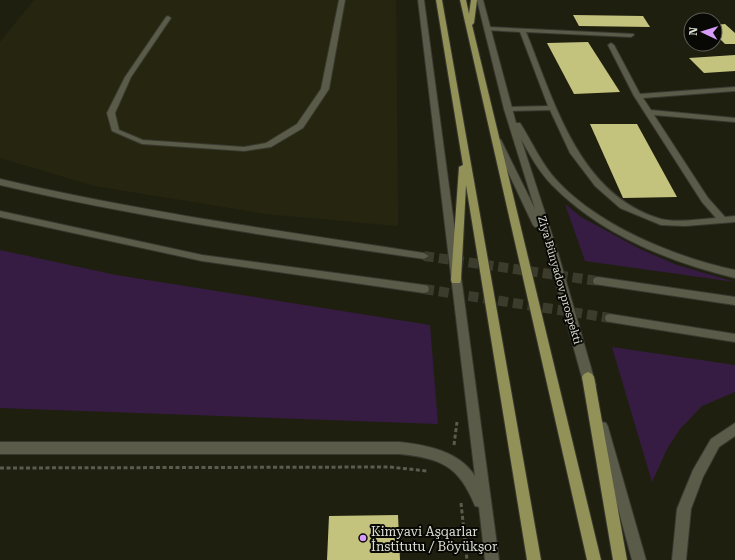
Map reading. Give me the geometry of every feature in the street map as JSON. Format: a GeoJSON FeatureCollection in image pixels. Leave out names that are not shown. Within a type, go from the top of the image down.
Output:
{"type":"FeatureCollection","features":[{"type":"Feature","properties":{"kind":"main road"},"geometry":{"type":"LineString","coordinates":[[168,18],[128,77],[111,113],[116,131],[142,142],[244,149],[268,145],[300,126],[325,89],[342,0]]}},
{"type":"Feature","properties":{"kind":"main road"},"geometry":{"type":"LineString","coordinates":[[421,0],[492,560]]}},
{"type":"Feature","properties":{"kind":"main road"},"geometry":{"type":"LineString","coordinates":[[439,0],[534,560]]}},
{"type":"Feature","properties":{"kind":"main road"},"geometry":{"type":"LineString","coordinates":[[463,0],[594,560]]}},
{"type":"Feature","properties":{"kind":"main road"},"geometry":{"type":"LineString","coordinates":[[470,29],[474,0]]}},
{"type":"Feature","properties":{"kind":"main road","name":"Ziya Bünyadov prospekti"},"geometry":{"type":"LineString","coordinates":[[480,0],[489,29],[508,109],[552,253],[639,560]]}},
{"type":"Feature","properties":{"kind":"main road"},"geometry":{"type":"LineString","coordinates":[[489,29],[631,35]]}},
{"type":"Feature","properties":{"kind":"main road"},"geometry":{"type":"LineString","coordinates":[[522,30],[553,108],[573,151],[598,184],[623,206],[661,222],[685,223],[735,219]]}},
{"type":"Feature","properties":{"kind":"main road"},"geometry":{"type":"LineString","coordinates":[[611,45],[638,96],[697,188],[722,220]]}},
{"type":"Feature","properties":{"kind":"main road"},"geometry":{"type":"LineString","coordinates":[[638,96],[735,89]]}},
{"type":"Feature","properties":{"kind":"main road"},"geometry":{"type":"LineString","coordinates":[[553,108],[508,109],[542,168],[570,197],[596,216],[660,250],[688,261],[735,274]]}},
{"type":"Feature","properties":{"kind":"main road"},"geometry":{"type":"LineString","coordinates":[[649,112],[735,120]]}},
{"type":"Feature","properties":{"kind":"main road"},"geometry":{"type":"LineString","coordinates":[[495,136],[552,253]]}},
{"type":"Feature","properties":{"kind":"main road"},"geometry":{"type":"LineString","coordinates":[[456,280],[464,152]]}},
{"type":"Feature","properties":{"kind":"main road"},"geometry":{"type":"LineString","coordinates":[[0,182],[75,200],[168,217],[424,256]]}},
{"type":"Feature","properties":{"kind":"main road"},"geometry":{"type":"LineString","coordinates":[[0,214],[202,258],[424,289]]}},
{"type":"Feature","properties":{"kind":"main road"},"geometry":{"type":"LineString","coordinates":[[598,281],[735,301]]}},
{"type":"Feature","properties":{"kind":"main road"},"geometry":{"type":"LineString","coordinates":[[610,318],[735,338]]}},
{"type":"Feature","properties":{"kind":"main road"},"geometry":{"type":"LineString","coordinates":[[588,377],[620,560]]}},
{"type":"Feature","properties":{"kind":"main road"},"geometry":{"type":"LineString","coordinates":[[679,560],[684,509],[698,474],[715,443],[735,429]]}},
{"type":"Feature","properties":{"kind":"main road"},"geometry":{"type":"LineString","coordinates":[[0,448],[419,449],[435,453],[451,461],[466,474],[477,490],[488,525]]}},
{"type":"Feature","properties":{"kind":"path"},"geometry":{"type":"LineString","coordinates":[[0,468],[390,467],[432,472]]}},
{"type":"Feature","properties":{"kind":"path"},"geometry":{"type":"LineString","coordinates":[[457,496],[460,502],[464,524],[467,560]]}},
{"type":"Feature","properties":{"kind":"shaded area"},"geometry":{"type":"Polygon","coordinates":[[[34,0],[396,0],[398,226],[266,214],[95,186],[0,158],[0,42],[34,0]]]}},
{"type":"Feature","properties":{"kind":"shaded area"},"geometry":{"type":"Polygon","coordinates":[[[565,204],[581,217],[640,249],[677,265],[735,282],[585,261],[565,204]]]}},
{"type":"Feature","properties":{"kind":"shaded area"},"geometry":{"type":"Polygon","coordinates":[[[0,250],[116,275],[430,325],[438,424],[0,408],[0,250]]]}},
{"type":"Feature","properties":{"kind":"shaded area"},"geometry":{"type":"Polygon","coordinates":[[[612,347],[735,365],[735,392],[702,406],[680,429],[667,449],[652,482],[612,347]]]}},
{"type":"Feature","properties":{"kind":"building"},"geometry":{"type":"Polygon","coordinates":[[[573,15],[643,16],[650,27],[579,26],[573,15]]]}},
{"type":"Feature","properties":{"kind":"building"},"geometry":{"type":"Polygon","coordinates":[[[723,24],[725,24],[735,33],[735,44],[725,44],[723,42],[723,24]]]}},
{"type":"Feature","properties":{"kind":"building"},"geometry":{"type":"Polygon","coordinates":[[[588,42],[620,92],[574,94],[547,43],[588,42]]]}},
{"type":"Feature","properties":{"kind":"building"},"geometry":{"type":"Polygon","coordinates":[[[735,55],[735,71],[704,73],[689,58],[735,55]]]}},
{"type":"Feature","properties":{"kind":"building"},"geometry":{"type":"Polygon","coordinates":[[[590,124],[637,124],[677,197],[623,198],[590,124]]]}},
{"type":"Feature","properties":{"kind":"building","name":"Kimyavi Aşqarlar İnstitutu / Böyükşor"},"geometry":{"type":"Polygon","coordinates":[[[398,515],[400,560],[327,560],[329,516],[398,515]]]}},
{"type":"Feature","properties":{"kind":"tunnel"},"geometry":{"type":"LineString","coordinates":[[424,256],[598,281]]}},
{"type":"Feature","properties":{"kind":"tunnel"},"geometry":{"type":"LineString","coordinates":[[424,289],[610,318]]}},
{"type":"Feature","properties":{"kind":"place","name":"Kimyavi Aşqarlar İnstitutu / Böyükşor"},"geometry":{"type":"Point","coordinates":[363,538]}}]}
